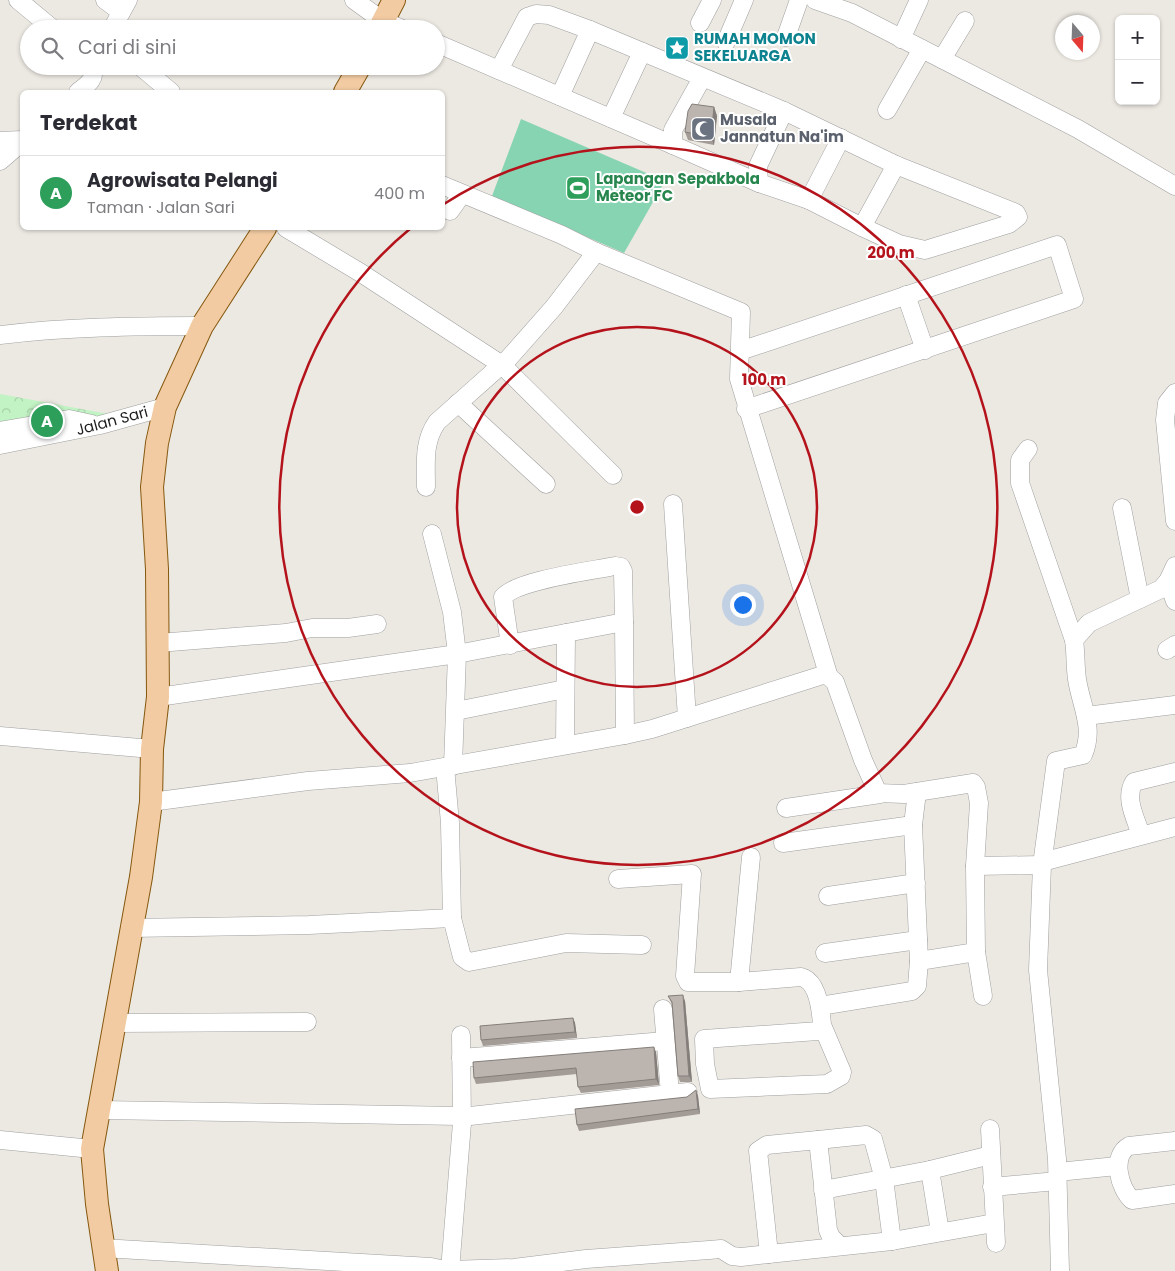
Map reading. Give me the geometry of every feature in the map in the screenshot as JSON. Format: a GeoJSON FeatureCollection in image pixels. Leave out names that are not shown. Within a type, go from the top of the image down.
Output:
{"type":"FeatureCollection","features":[{"type":"Feature","properties":{"kind":"main road"},"geometry":{"type":"LineString","coordinates":[[389,20],[394,0]]}},
{"type":"Feature","properties":{"kind":"main road"},"geometry":{"type":"LineString","coordinates":[[346,90],[355,75]]}},
{"type":"Feature","properties":{"kind":"main road"},"geometry":{"type":"LineString","coordinates":[[107,1271],[102,1248],[92,1149],[130,928],[141,876],[151,802],[152,749],[158,697],[157,569],[152,487],[156,443],[165,407],[202,326],[264,230]]}},
{"type":"Feature","properties":{"kind":"street"},"geometry":{"type":"LineString","coordinates":[[18,0],[41,20]]}},
{"type":"Feature","properties":{"kind":"street"},"geometry":{"type":"LineString","coordinates":[[106,0],[124,6],[117,20]]}},
{"type":"Feature","properties":{"kind":"street"},"geometry":{"type":"LineString","coordinates":[[354,0],[380,20]]}},
{"type":"Feature","properties":{"kind":"street"},"geometry":{"type":"LineString","coordinates":[[700,23],[712,0]]}},
{"type":"Feature","properties":{"kind":"street"},"geometry":{"type":"LineString","coordinates":[[726,42],[744,0]]}},
{"type":"Feature","properties":{"kind":"street"},"geometry":{"type":"LineString","coordinates":[[786,37],[799,0]]}},
{"type":"Feature","properties":{"kind":"street"},"geometry":{"type":"LineString","coordinates":[[815,0],[855,6],[901,38],[1078,130],[1175,186]]}},
{"type":"Feature","properties":{"kind":"street"},"geometry":{"type":"LineString","coordinates":[[901,38],[919,0]]}},
{"type":"Feature","properties":{"kind":"street"},"geometry":{"type":"LineString","coordinates":[[445,47],[760,183],[809,200],[899,244],[925,250],[1009,224],[1018,217],[1016,213],[896,165],[784,111],[590,30],[549,15],[536,14],[529,8],[499,70]]}},
{"type":"Feature","properties":{"kind":"street"},"geometry":{"type":"LineString","coordinates":[[942,59],[965,20]]}},
{"type":"Feature","properties":{"kind":"street"},"geometry":{"type":"LineString","coordinates":[[560,96],[590,30]]}},
{"type":"Feature","properties":{"kind":"street"},"geometry":{"type":"LineString","coordinates":[[887,110],[922,49]]}},
{"type":"Feature","properties":{"kind":"street"},"geometry":{"type":"LineString","coordinates":[[611,118],[642,52]]}},
{"type":"Feature","properties":{"kind":"street"},"geometry":{"type":"LineString","coordinates":[[80,90],[92,79],[92,75]]}},
{"type":"Feature","properties":{"kind":"street"},"geometry":{"type":"LineString","coordinates":[[151,75],[169,90]]}},
{"type":"Feature","properties":{"kind":"street"},"geometry":{"type":"LineString","coordinates":[[673,145],[673,130],[702,78]]}},
{"type":"Feature","properties":{"kind":"street"},"geometry":{"type":"LineString","coordinates":[[760,183],[758,166],[784,111]]}},
{"type":"Feature","properties":{"kind":"street"},"geometry":{"type":"LineString","coordinates":[[809,200],[841,138]]}},
{"type":"Feature","properties":{"kind":"street"},"geometry":{"type":"LineString","coordinates":[[0,141],[20,141]]}},
{"type":"Feature","properties":{"kind":"street"},"geometry":{"type":"LineString","coordinates":[[0,162],[20,143]]}},
{"type":"Feature","properties":{"kind":"street"},"geometry":{"type":"LineString","coordinates":[[862,227],[896,165]]}},
{"type":"Feature","properties":{"kind":"street"},"geometry":{"type":"LineString","coordinates":[[445,186],[562,235],[596,252],[739,310],[742,315],[738,378],[746,409],[828,674],[835,682],[875,790],[880,794]]}},
{"type":"Feature","properties":{"kind":"street"},"geometry":{"type":"LineString","coordinates":[[450,211],[462,194]]}},
{"type":"Feature","properties":{"kind":"street"},"geometry":{"type":"LineString","coordinates":[[289,230],[361,273],[502,365],[613,475]]}},
{"type":"Feature","properties":{"kind":"street"},"geometry":{"type":"LineString","coordinates":[[740,351],[1058,245],[1074,299],[746,409]]}},
{"type":"Feature","properties":{"kind":"street"},"geometry":{"type":"LineString","coordinates":[[426,487],[426,448],[430,433],[437,422],[502,365],[554,307],[596,252]]}},
{"type":"Feature","properties":{"kind":"street"},"geometry":{"type":"LineString","coordinates":[[906,295],[925,350]]}},
{"type":"Feature","properties":{"kind":"street"},"geometry":{"type":"LineString","coordinates":[[0,334],[36,330],[118,326],[202,326]]}},
{"type":"Feature","properties":{"kind":"street"},"geometry":{"type":"LineString","coordinates":[[1175,393],[1166,403],[1159,417],[1175,521]]}},
{"type":"Feature","properties":{"kind":"street"},"geometry":{"type":"LineString","coordinates":[[458,403],[546,484]]}},
{"type":"Feature","properties":{"kind":"street","name":"Jalan Sari"},"geometry":{"type":"LineString","coordinates":[[0,444],[100,425],[165,407]]}},
{"type":"Feature","properties":{"kind":"street"},"geometry":{"type":"LineString","coordinates":[[0,431],[70,419],[100,425]]}},
{"type":"Feature","properties":{"kind":"street"},"geometry":{"type":"LineString","coordinates":[[1028,449],[1020,460],[1020,483],[1074,640],[1077,679],[1086,716],[1089,742],[1083,755],[1056,761],[1042,864],[1038,970],[1058,1177],[1060,1271]]}},
{"type":"Feature","properties":{"kind":"street"},"geometry":{"type":"LineString","coordinates":[[673,504],[687,718]]}},
{"type":"Feature","properties":{"kind":"street"},"geometry":{"type":"LineString","coordinates":[[1122,508],[1140,599]]}},
{"type":"Feature","properties":{"kind":"street"},"geometry":{"type":"LineString","coordinates":[[432,534],[452,612],[457,654],[456,711],[449,767],[452,918],[462,957],[469,962],[566,943],[642,945]]}},
{"type":"Feature","properties":{"kind":"street"},"geometry":{"type":"LineString","coordinates":[[510,645],[503,597],[509,591],[554,578],[615,566],[621,568],[623,571],[625,735]]}},
{"type":"Feature","properties":{"kind":"street"},"geometry":{"type":"LineString","coordinates":[[1074,640],[1089,623],[1161,589],[1172,573]]}},
{"type":"Feature","properties":{"kind":"street"},"geometry":{"type":"LineString","coordinates":[[1172,573],[1175,601]]}},
{"type":"Feature","properties":{"kind":"street"},"geometry":{"type":"LineString","coordinates":[[158,697],[457,654],[624,622]]}},
{"type":"Feature","properties":{"kind":"street"},"geometry":{"type":"LineString","coordinates":[[158,643],[286,633],[312,628],[377,624]]}},
{"type":"Feature","properties":{"kind":"street"},"geometry":{"type":"LineString","coordinates":[[564,745],[566,633]]}},
{"type":"Feature","properties":{"kind":"street"},"geometry":{"type":"LineString","coordinates":[[151,802],[308,782],[449,767],[625,735],[687,718],[822,673],[828,674]]}},
{"type":"Feature","properties":{"kind":"street"},"geometry":{"type":"LineString","coordinates":[[456,711],[565,689]]}},
{"type":"Feature","properties":{"kind":"street"},"geometry":{"type":"LineString","coordinates":[[1086,716],[1175,705]]}},
{"type":"Feature","properties":{"kind":"street"},"geometry":{"type":"LineString","coordinates":[[0,736],[152,749]]}},
{"type":"Feature","properties":{"kind":"street"},"geometry":{"type":"LineString","coordinates":[[1141,835],[1129,796],[1131,786],[1134,782],[1175,772]]}},
{"type":"Feature","properties":{"kind":"street"},"geometry":{"type":"LineString","coordinates":[[786,808],[880,794],[975,785],[979,803],[975,866],[976,952],[983,996]]}},
{"type":"Feature","properties":{"kind":"street"},"geometry":{"type":"LineString","coordinates":[[820,1006],[912,991],[917,986],[919,961],[913,825],[917,792]]}},
{"type":"Feature","properties":{"kind":"street"},"geometry":{"type":"LineString","coordinates":[[783,843],[913,825]]}},
{"type":"Feature","properties":{"kind":"street"},"geometry":{"type":"LineString","coordinates":[[975,866],[1042,864],[1175,827]]}},
{"type":"Feature","properties":{"kind":"street"},"geometry":{"type":"LineString","coordinates":[[739,982],[751,857]]}},
{"type":"Feature","properties":{"kind":"street"},"geometry":{"type":"LineString","coordinates":[[618,878],[691,873],[693,876],[686,978],[688,982],[739,982],[804,978],[808,980],[820,1006],[822,1025],[842,1072],[841,1076],[835,1081],[808,1086],[712,1090],[708,1088],[704,1039],[814,1032],[822,1025]]}},
{"type":"Feature","properties":{"kind":"street"},"geometry":{"type":"LineString","coordinates":[[828,896],[916,883]]}},
{"type":"Feature","properties":{"kind":"street"},"geometry":{"type":"LineString","coordinates":[[130,928],[309,925],[452,918]]}},
{"type":"Feature","properties":{"kind":"street"},"geometry":{"type":"LineString","coordinates":[[825,953],[918,940]]}},
{"type":"Feature","properties":{"kind":"street"},"geometry":{"type":"LineString","coordinates":[[919,961],[976,952]]}},
{"type":"Feature","properties":{"kind":"street"},"geometry":{"type":"LineString","coordinates":[[663,1009],[670,1094]]}},
{"type":"Feature","properties":{"kind":"street"},"geometry":{"type":"LineString","coordinates":[[114,1023],[307,1022]]}},
{"type":"Feature","properties":{"kind":"street"},"geometry":{"type":"LineString","coordinates":[[450,1270],[462,1120],[461,1035]]}},
{"type":"Feature","properties":{"kind":"street"},"geometry":{"type":"LineString","coordinates":[[461,1058],[666,1041]]}},
{"type":"Feature","properties":{"kind":"street"},"geometry":{"type":"LineString","coordinates":[[462,1120],[688,1092]]}},
{"type":"Feature","properties":{"kind":"street"},"geometry":{"type":"LineString","coordinates":[[100,1110],[446,1115],[459,1116],[462,1120]]}},
{"type":"Feature","properties":{"kind":"street"},"geometry":{"type":"LineString","coordinates":[[990,1130],[996,1243]]}},
{"type":"Feature","properties":{"kind":"street"},"geometry":{"type":"LineString","coordinates":[[769,1254],[758,1151],[767,1146],[818,1140],[869,1135],[876,1143],[884,1179],[892,1241]]}},
{"type":"Feature","properties":{"kind":"street"},"geometry":{"type":"LineString","coordinates":[[0,1140],[92,1149]]}},
{"type":"Feature","properties":{"kind":"street"},"geometry":{"type":"LineString","coordinates":[[818,1140],[828,1230],[831,1237],[839,1245]]}},
{"type":"Feature","properties":{"kind":"street"},"geometry":{"type":"LineString","coordinates":[[1175,1141],[1129,1146],[1123,1150],[1117,1166],[1125,1191],[1132,1200],[1175,1194]]}},
{"type":"Feature","properties":{"kind":"street"},"geometry":{"type":"LineString","coordinates":[[823,1190],[930,1170],[991,1155]]}},
{"type":"Feature","properties":{"kind":"street"},"geometry":{"type":"LineString","coordinates":[[992,1187],[1117,1166]]}},
{"type":"Feature","properties":{"kind":"street"},"geometry":{"type":"LineString","coordinates":[[930,1170],[940,1232]]}},
{"type":"Feature","properties":{"kind":"street"},"geometry":{"type":"LineString","coordinates":[[102,1248],[450,1270],[514,1268],[586,1259],[721,1249],[735,1257],[892,1241],[994,1222]]}},
{"type":"Feature","properties":{"kind":"green space","name":"Lapangan Sepakbola Meteor FC"},"geometry":{"type":"Polygon","coordinates":[[[521,119],[665,181],[624,253],[492,196],[521,119]]]}},
{"type":"Feature","properties":{"kind":"green space"},"geometry":{"type":"Polygon","coordinates":[[[0,394],[114,415],[0,437],[0,394]]]}},
{"type":"Feature","properties":{"kind":"building","name":"Musala Jannatun Na'im"},"geometry":{"type":"Polygon","coordinates":[[[692,104],[714,107],[711,137],[685,132],[688,111],[692,104]]]}},
{"type":"Feature","properties":{"kind":"building"},"geometry":{"type":"Polygon","coordinates":[[[683,995],[689,1076],[678,1076],[672,1002],[668,996],[683,995]]]}},
{"type":"Feature","properties":{"kind":"building"},"geometry":{"type":"Polygon","coordinates":[[[573,1018],[575,1032],[481,1040],[480,1026],[573,1018]]]}},
{"type":"Feature","properties":{"kind":"building"},"geometry":{"type":"Polygon","coordinates":[[[654,1047],[656,1079],[578,1087],[576,1068],[474,1078],[473,1062],[654,1047]]]}},
{"type":"Feature","properties":{"kind":"building"},"geometry":{"type":"Polygon","coordinates":[[[696,1090],[698,1109],[577,1125],[575,1109],[687,1097],[696,1090]]]}},
{"type":"Feature","properties":{"kind":"place","name":"RUMAH MOMON SEKELUARGA"},"geometry":{"type":"Point","coordinates":[677,48]}},
{"type":"Feature","properties":{"kind":"place","name":"Musala Jannatun Na'im"},"geometry":{"type":"Point","coordinates":[703,129]}},
{"type":"Feature","properties":{"kind":"place","name":"Lapangan Sepakbola Meteor FC"},"geometry":{"type":"Point","coordinates":[578,188]}},
{"type":"Feature","properties":{"kind":"place","name":"Agrowisata Pelangi"},"geometry":{"type":"Point","coordinates":[47,421]}}]}
